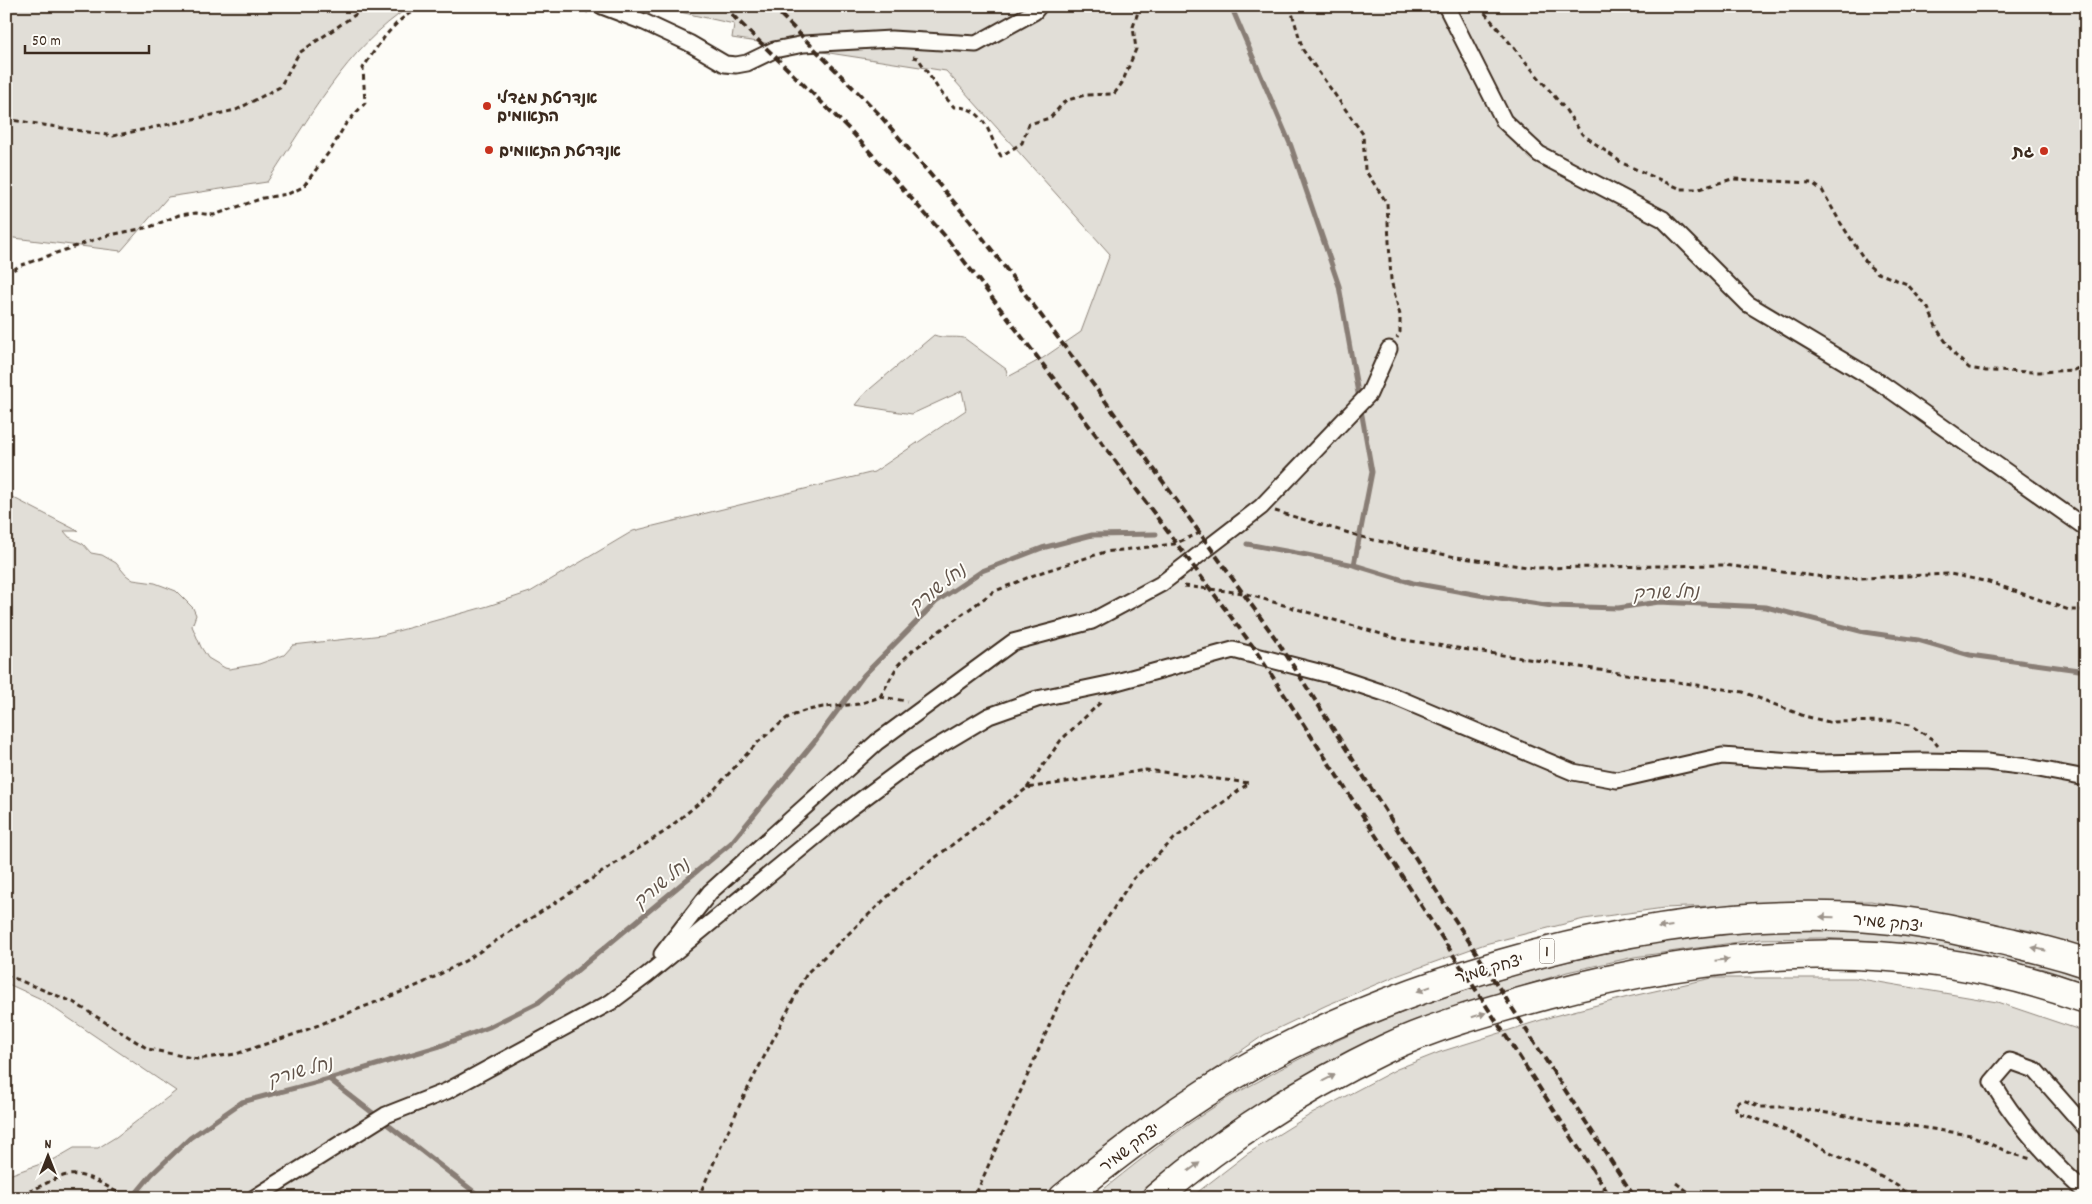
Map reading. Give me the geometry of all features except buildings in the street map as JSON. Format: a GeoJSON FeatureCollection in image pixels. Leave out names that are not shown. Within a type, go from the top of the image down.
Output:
{"type":"FeatureCollection","features":[{"type":"Feature","properties":{"kind":"highway","name":"יצחק שמיר"},"geometry":{"type":"LineString","coordinates":[[1063,1198],[1145,1134],[1251,1066],[1338,1022],[1446,980],[1560,948],[1640,930],[1724,919],[1810,916],[1882,919],[1970,932],[2056,953],[2086,963]]}},
{"type":"Feature","properties":{"kind":"highway"},"geometry":{"type":"LineString","coordinates":[[1156,1198],[1175,1181],[1269,1114],[1322,1081],[1387,1048],[1444,1025],[1616,978],[1684,965],[1744,958],[1816,954],[1855,955],[1946,963],[2037,984],[2086,999]]}},
{"type":"Feature","properties":{"kind":"street"},"geometry":{"type":"LineString","coordinates":[[598,10],[644,22],[689,43],[725,64],[736,65],[747,63],[774,50],[804,44],[891,39],[976,44],[1034,12],[1040,6]]}},
{"type":"Feature","properties":{"kind":"street"},"geometry":{"type":"LineString","coordinates":[[1446,6],[1504,120],[1540,154],[1663,219],[1748,304],[1882,384],[2086,528]]}},
{"type":"Feature","properties":{"kind":"street"},"geometry":{"type":"LineString","coordinates":[[647,974],[710,892],[877,742],[1013,642],[1092,621],[1161,584],[1262,507],[1369,394],[1390,349]]}},
{"type":"Feature","properties":{"kind":"street"},"geometry":{"type":"LineString","coordinates":[[254,1198],[386,1116],[413,1103],[447,1091],[610,1002],[849,809],[915,760],[989,716],[1037,699],[1113,683],[1233,650],[1339,678],[1392,696],[1573,772],[1617,780],[1722,756],[1820,763],[1987,762],[2028,767],[2086,778]]}},
{"type":"Feature","properties":{"kind":"street"},"geometry":{"type":"LineString","coordinates":[[2086,1128],[2035,1070],[2010,1061],[1992,1082],[2002,1100],[2051,1160],[2086,1193]]}},
{"type":"Feature","properties":{"kind":"path"},"geometry":{"type":"LineString","coordinates":[[6,119],[113,136],[236,110],[280,87],[299,53],[368,6]]}},
{"type":"Feature","properties":{"kind":"path"},"geometry":{"type":"LineString","coordinates":[[6,275],[19,266],[105,236],[150,227],[179,215],[196,213],[214,215],[263,198],[288,194],[303,187],[332,148],[345,126],[365,103],[363,68],[368,60],[394,26],[417,8],[428,6]]}},
{"type":"Feature","properties":{"kind":"path"},"geometry":{"type":"LineString","coordinates":[[560,6],[598,10]]}},
{"type":"Feature","properties":{"kind":"path"},"geometry":{"type":"LineString","coordinates":[[909,57],[918,58],[939,90],[954,107],[966,107],[985,121],[1001,156],[1022,144],[1029,124],[1050,118],[1065,101],[1085,95],[1114,94],[1122,83],[1136,49],[1133,27],[1140,6]]}},
{"type":"Feature","properties":{"kind":"path"},"geometry":{"type":"LineString","coordinates":[[1290,6],[1303,50],[1363,134],[1364,170],[1387,203],[1391,280],[1400,315],[1400,332],[1390,349]]}},
{"type":"Feature","properties":{"kind":"path"},"geometry":{"type":"LineString","coordinates":[[1479,6],[1565,108],[1582,134],[1622,163],[1680,188],[1699,188],[1732,179],[1812,183],[1822,190],[1868,265],[1878,273],[1906,284],[1928,308],[1937,330],[1955,355],[1969,368],[1986,371],[2040,372],[2074,370],[2086,364]]}},
{"type":"Feature","properties":{"kind":"path"},"geometry":{"type":"LineString","coordinates":[[1161,584],[1243,593],[1398,639],[1743,692],[1804,716],[1829,722],[1892,721],[1910,725],[1932,739],[1952,763]]}},
{"type":"Feature","properties":{"kind":"path"},"geometry":{"type":"LineString","coordinates":[[2069,610],[2086,610]]}},
{"type":"Feature","properties":{"kind":"path"},"geometry":{"type":"LineString","coordinates":[[698,1198],[741,1102],[807,973],[903,882],[1027,788],[1061,740],[1097,708],[1113,683]]}},
{"type":"Feature","properties":{"kind":"path"},"geometry":{"type":"LineString","coordinates":[[880,696],[926,707]]}},
{"type":"Feature","properties":{"kind":"path"},"geometry":{"type":"LineString","coordinates":[[968,1198],[976,1194],[1072,974],[1132,880],[1174,838],[1249,783],[1146,770],[1027,788]]}},
{"type":"Feature","properties":{"kind":"path"},"geometry":{"type":"LineString","coordinates":[[1913,1198],[1878,1176],[1804,1139],[1755,1118],[1738,1113],[1735,1104],[1743,1100],[1761,1107],[1788,1107],[1971,1135],[2010,1154],[2035,1160],[2051,1160]]}},
{"type":"Feature","properties":{"kind":"path"},"geometry":{"type":"LineString","coordinates":[[12,1198],[65,1176],[78,1175],[96,1180],[126,1198]]}},
{"type":"Feature","properties":{"kind":"path"},"geometry":{"type":"LineString","coordinates":[[1676,1183],[1697,1198]]}},
{"type":"Feature","properties":{"kind":"shaded area"},"geometry":{"type":"Polygon","coordinates":[[[6,6],[411,6],[367,42],[330,86],[267,182],[168,197],[121,251],[6,237],[6,6]]]}},
{"type":"Feature","properties":{"kind":"shaded area"},"geometry":{"type":"Polygon","coordinates":[[[653,6],[2086,6],[2086,950],[2032,931],[1871,901],[1664,908],[1584,919],[1485,944],[1396,976],[1327,1005],[1264,1035],[1173,1098],[1044,1198],[6,1198],[6,1176],[55,1159],[74,1148],[98,1148],[116,1137],[176,1091],[39,998],[6,983],[6,494],[78,531],[64,531],[69,537],[83,544],[91,553],[102,555],[116,563],[133,580],[155,583],[176,591],[193,608],[196,615],[192,626],[208,658],[229,669],[259,664],[284,655],[293,645],[383,635],[488,606],[530,592],[633,531],[874,472],[966,410],[962,391],[912,414],[855,405],[864,394],[934,335],[964,338],[1006,369],[1008,377],[1043,358],[1081,332],[1110,254],[946,71],[732,38],[734,24],[653,6]]]}},
{"type":"Feature","properties":{"kind":"shaded area"},"geometry":{"type":"Polygon","coordinates":[[[1841,928],[1899,933],[1962,943],[2086,975],[2086,983],[2044,969],[1988,956],[1877,941],[1821,938],[1760,939],[1634,957],[1567,972],[1440,1013],[1280,1091],[1228,1123],[1136,1198],[1093,1198],[1167,1140],[1230,1096],[1342,1038],[1428,1003],[1472,988],[1561,963],[1672,940],[1739,931],[1841,928]]]}},
{"type":"Feature","properties":{"kind":"shaded area"},"geometry":{"type":"Polygon","coordinates":[[[1712,978],[1855,978],[1997,1002],[2086,1032],[2086,1198],[1190,1198],[1247,1154],[1308,1116],[1397,1069],[1440,1052],[1554,1016],[1712,978]]]}},
{"type":"Feature","properties":{"kind":"waterway"},"geometry":{"type":"LineString","coordinates":[[1231,6],[1291,146],[1339,286],[1372,472],[1354,565]]}},
{"type":"Feature","properties":{"kind":"waterway","name":"נחל שורק"},"geometry":{"type":"LineString","coordinates":[[132,1198],[152,1174],[190,1138],[242,1102],[329,1079],[440,1046],[489,1027],[539,1002],[731,843],[815,741],[864,675],[936,602],[982,571],[1042,548],[1092,535],[1156,534]]}},
{"type":"Feature","properties":{"kind":"waterway","name":"נחל שורק"},"geometry":{"type":"LineString","coordinates":[[1247,544],[1354,565],[1413,583],[1479,595],[1552,606],[1618,608],[1659,602],[1766,607],[1864,632],[1918,640],[1970,655],[2086,671]]}},
{"type":"Feature","properties":{"kind":"waterway"},"geometry":{"type":"LineString","coordinates":[[329,1079],[482,1198]]}},
{"type":"Feature","properties":{"kind":"railway"},"geometry":{"type":"LineString","coordinates":[[723,6],[851,131],[945,236],[1070,400],[1254,648],[1611,1198]]}},
{"type":"Feature","properties":{"kind":"railway"},"geometry":{"type":"LineString","coordinates":[[772,6],[878,113],[970,221],[1098,391],[1278,642],[1635,1198]]}},
{"type":"Feature","properties":{"kind":"place","name":"אנדרטת מגדלי התאומים"},"geometry":{"type":"Point","coordinates":[487,106]}},
{"type":"Feature","properties":{"kind":"place","name":"אנדרטת התאומים"},"geometry":{"type":"Point","coordinates":[489,150]}},
{"type":"Feature","properties":{"kind":"place","name":"גת"},"geometry":{"type":"Point","coordinates":[2044,151]}}]}
